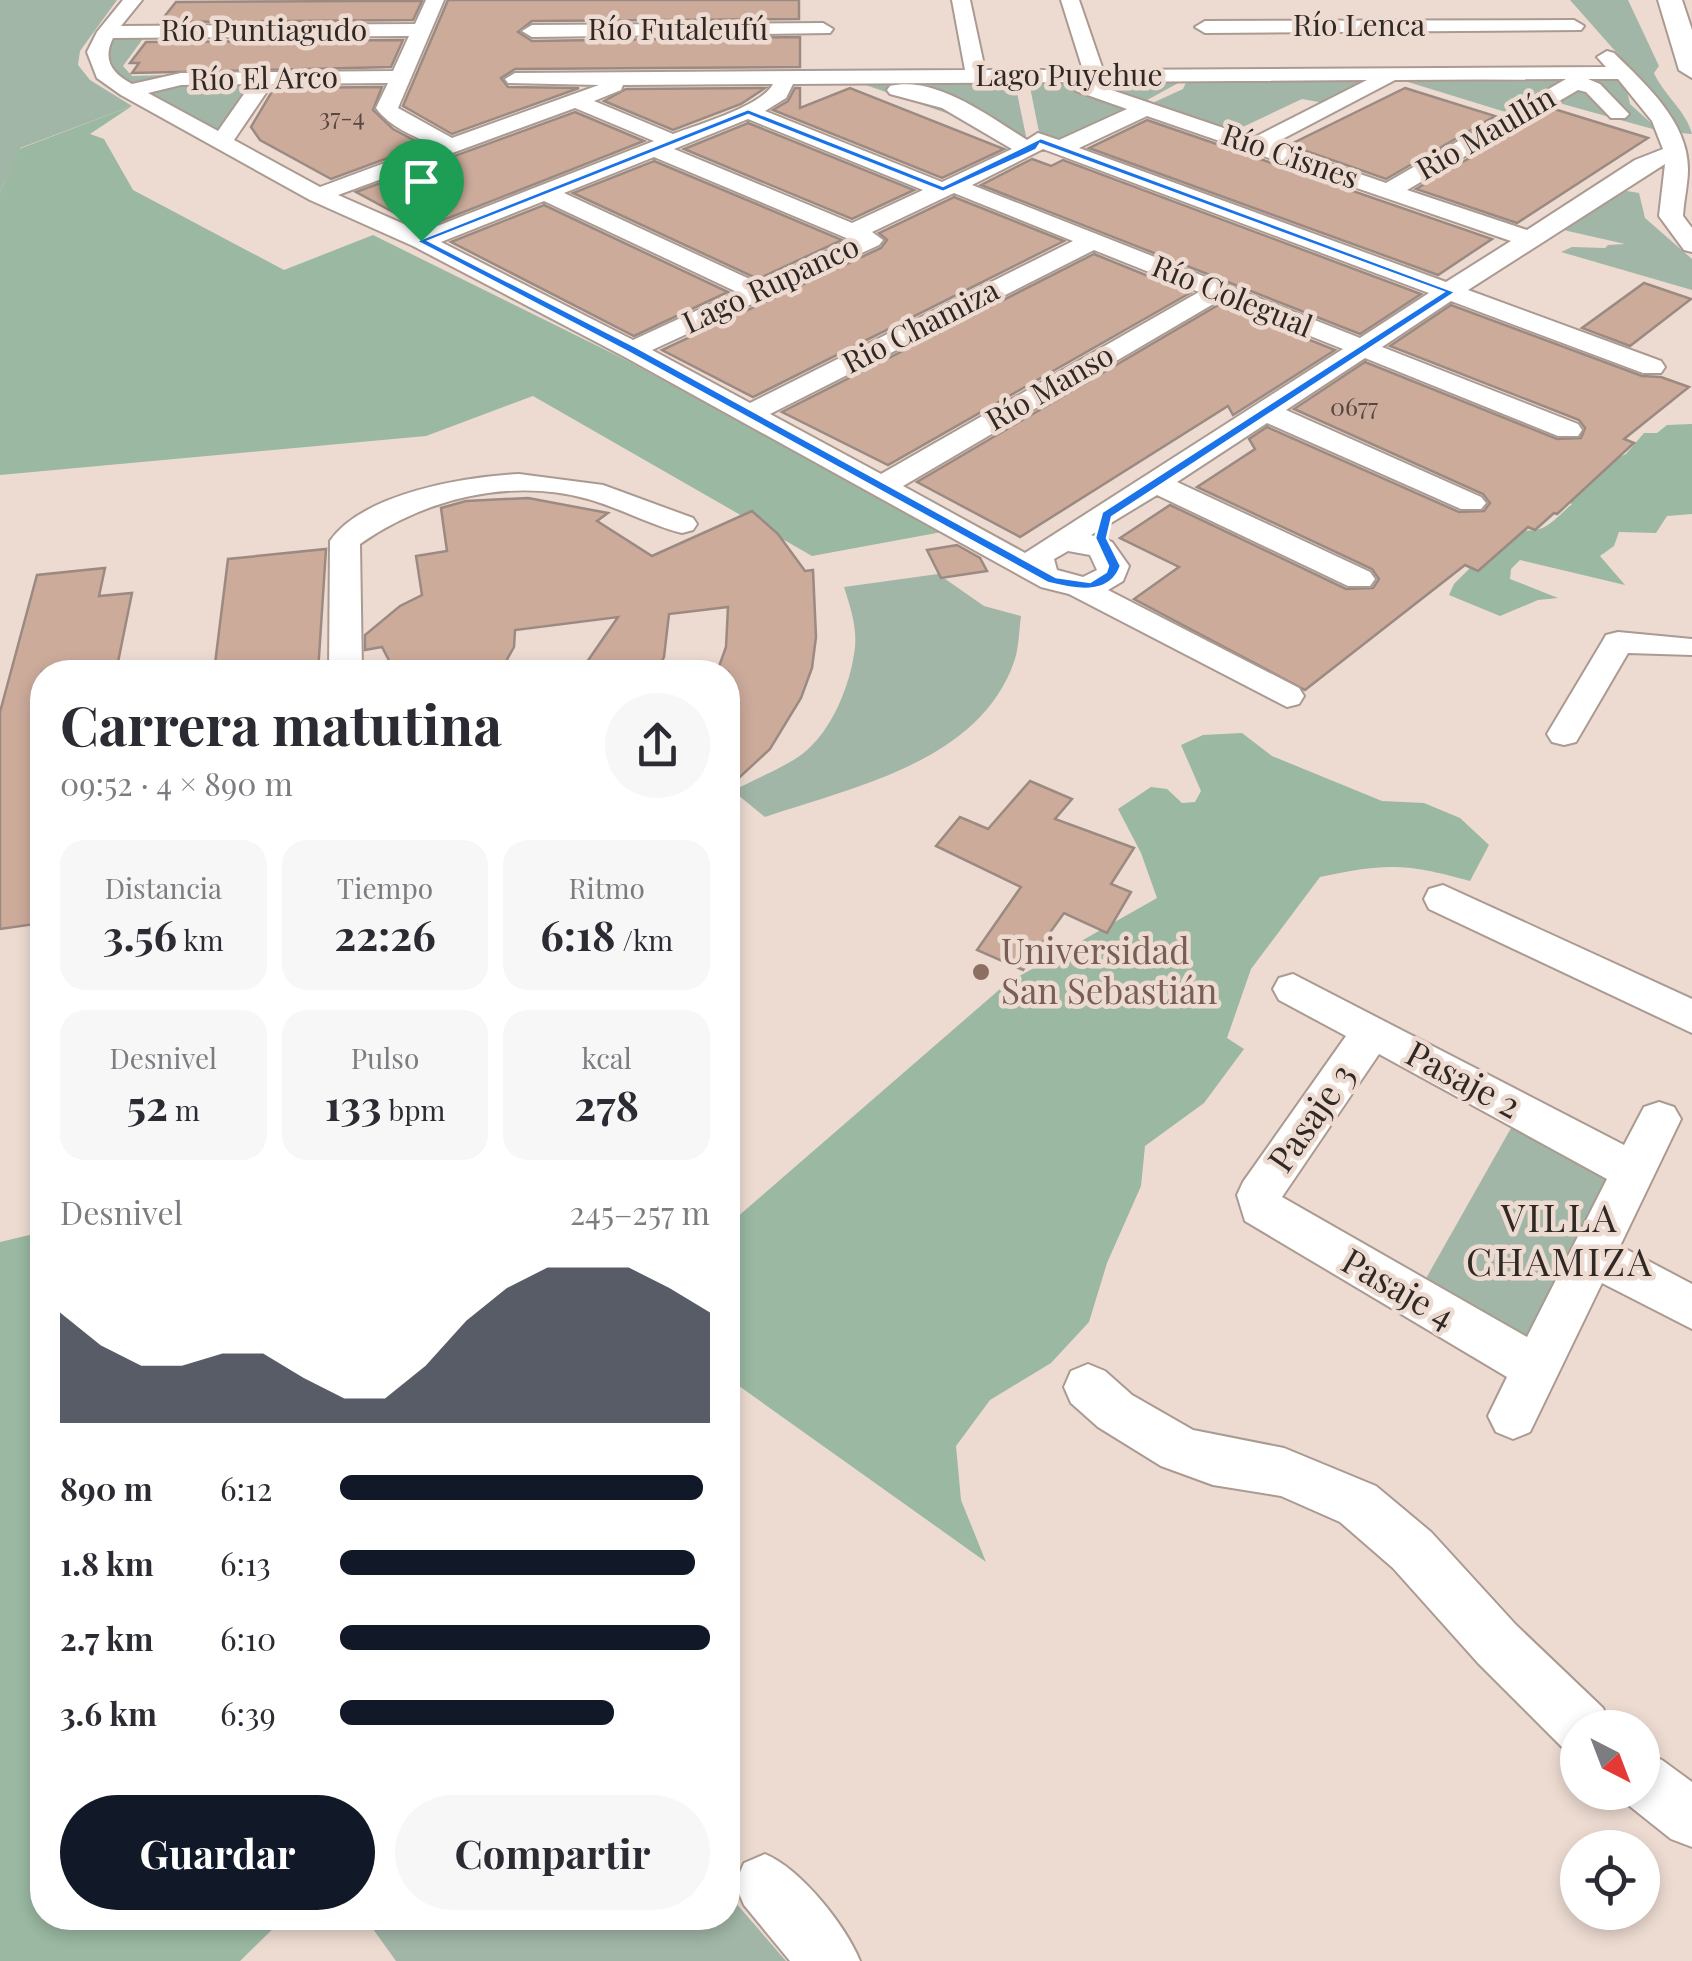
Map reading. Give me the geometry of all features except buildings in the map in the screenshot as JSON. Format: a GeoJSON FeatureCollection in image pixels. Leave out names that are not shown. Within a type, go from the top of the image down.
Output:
{"type":"FeatureCollection","features":[{"type":"Feature","properties":{"kind":"main road"},"geometry":{"type":"LineString","coordinates":[[1670,0],[1692,70]]}},
{"type":"Feature","properties":{"kind":"street"},"geometry":{"type":"LineString","coordinates":[[133,0],[97,47],[96,62],[107,78],[318,195],[421,241],[882,486],[1048,559],[1064,585],[1093,585],[1112,574],[1114,566],[1100,532],[1107,515]]}},
{"type":"Feature","properties":{"kind":"street"},"geometry":{"type":"LineString","coordinates":[[435,0],[390,97],[388,113],[453,147]]}},
{"type":"Feature","properties":{"kind":"street"},"geometry":{"type":"LineString","coordinates":[[961,0],[976,77]]}},
{"type":"Feature","properties":{"kind":"street"},"geometry":{"type":"LineString","coordinates":[[1070,0],[1095,76]]}},
{"type":"Feature","properties":{"kind":"street"},"geometry":{"type":"LineString","coordinates":[[1552,0],[1658,115],[1675,152],[1674,223],[1692,245]]}},
{"type":"Feature","properties":{"kind":"street","name":"Río Lenca"},"geometry":{"type":"LineString","coordinates":[[1212,44],[1574,26]]}},
{"type":"Feature","properties":{"kind":"street","name":"Río Puntiagudo"},"geometry":{"type":"LineString","coordinates":[[108,32],[420,30]]}},
{"type":"Feature","properties":{"kind":"street","name":"Lago Puyehue"},"geometry":{"type":"LineString","coordinates":[[526,47],[632,78],[785,78],[823,45],[1022,84],[1051,76],[1095,76],[1212,44],[1392,74],[1577,78],[1623,73]]}},
{"type":"Feature","properties":{"kind":"street","name":"Río Futaleufú"},"geometry":{"type":"LineString","coordinates":[[526,47],[823,45]]}},
{"type":"Feature","properties":{"kind":"street"},"geometry":{"type":"LineString","coordinates":[[526,47],[526,92],[569,104],[852,232]]}},
{"type":"Feature","properties":{"kind":"street"},"geometry":{"type":"LineString","coordinates":[[1256,145],[1392,74]]}},
{"type":"Feature","properties":{"kind":"street","name":"Río Cisnes"},"geometry":{"type":"LineString","coordinates":[[1051,76],[1529,239]]}},
{"type":"Feature","properties":{"kind":"street","name":"Río El Arco"},"geometry":{"type":"LineString","coordinates":[[128,91],[180,79],[401,77]]}},
{"type":"Feature","properties":{"kind":"street"},"geometry":{"type":"LineString","coordinates":[[221,142],[266,78]]}},
{"type":"Feature","properties":{"kind":"street"},"geometry":{"type":"LineString","coordinates":[[318,195],[632,78]]}},
{"type":"Feature","properties":{"kind":"street"},"geometry":{"type":"LineString","coordinates":[[421,241],[748,112],[778,94],[785,78]]}},
{"type":"Feature","properties":{"kind":"street"},"geometry":{"type":"LineString","coordinates":[[1577,78],[1594,88],[1618,114]]}},
{"type":"Feature","properties":{"kind":"street","name":"Rio Maullín"},"geometry":{"type":"LineString","coordinates":[[1388,190],[1577,78]]}},
{"type":"Feature","properties":{"kind":"street"},"geometry":{"type":"LineString","coordinates":[[878,92],[899,90],[932,97],[1040,141],[1652,367]]}},
{"type":"Feature","properties":{"kind":"street","name":"Lago Rupanco"},"geometry":{"type":"LineString","coordinates":[[852,232],[1040,141],[1146,108]]}},
{"type":"Feature","properties":{"kind":"street","name":"Río Colegual"},"geometry":{"type":"LineString","coordinates":[[748,112],[1092,240],[1568,430]]}},
{"type":"Feature","properties":{"kind":"street"},"geometry":{"type":"LineString","coordinates":[[1048,559],[1107,515],[1604,190],[1653,159],[1675,152]]}},
{"type":"Feature","properties":{"kind":"street"},"geometry":{"type":"LineString","coordinates":[[1604,190],[1640,190],[1672,204]]}},
{"type":"Feature","properties":{"kind":"street"},"geometry":{"type":"LineString","coordinates":[[546,193],[757,292]]}},
{"type":"Feature","properties":{"kind":"street","name":"Lago Rupanco"},"geometry":{"type":"LineString","coordinates":[[632,350],[871,240],[852,232]]}},
{"type":"Feature","properties":{"kind":"street","name":"Rio Chamiza"},"geometry":{"type":"LineString","coordinates":[[750,414],[1092,240]]}},
{"type":"Feature","properties":{"kind":"street","name":"Río Manso"},"geometry":{"type":"LineString","coordinates":[[882,486],[1218,291]]}},
{"type":"Feature","properties":{"kind":"street"},"geometry":{"type":"LineString","coordinates":[[1266,412],[1471,503]]}},
{"type":"Feature","properties":{"kind":"street"},"geometry":{"type":"LineString","coordinates":[[344,660],[345,541],[374,518],[460,490],[510,483],[579,488],[682,524]]}},
{"type":"Feature","properties":{"kind":"street"},"geometry":{"type":"LineString","coordinates":[[1156,483],[1359,580]]}},
{"type":"Feature","properties":{"kind":"street"},"geometry":{"type":"LineString","coordinates":[[1048,559],[1080,542],[1105,551]]}},
{"type":"Feature","properties":{"kind":"street"},"geometry":{"type":"LineString","coordinates":[[1079,586],[1287,696]]}},
{"type":"Feature","properties":{"kind":"street"},"geometry":{"type":"LineString","coordinates":[[1564,734],[1618,642],[1688,644]]}},
{"type":"Feature","properties":{"kind":"street"},"geometry":{"type":"LineString","coordinates":[[1443,899],[1692,1017]]}},
{"type":"Feature","properties":{"kind":"street","name":"Pasaje 2"},"geometry":{"type":"LineString","coordinates":[[1293,989],[1634,1171]]}},
{"type":"Feature","properties":{"kind":"street","name":"Pasaje 3"},"geometry":{"type":"LineString","coordinates":[[1261,1208],[1259,1195],[1372,1031]]}},
{"type":"Feature","properties":{"kind":"street"},"geometry":{"type":"LineString","coordinates":[[1513,1416],[1660,1119]]}},
{"type":"Feature","properties":{"kind":"street","name":"Pasaje 4"},"geometry":{"type":"LineString","coordinates":[[1261,1208],[1536,1368]]}},
{"type":"Feature","properties":{"kind":"street"},"geometry":{"type":"LineString","coordinates":[[1592,1254],[1692,1308]]}},
{"type":"Feature","properties":{"kind":"street"},"geometry":{"type":"LineString","coordinates":[[1088,1388],[1114,1411],[1179,1448],[1213,1461],[1284,1472],[1358,1504],[1412,1550],[1497,1644],[1565,1710]]}},
{"type":"Feature","properties":{"kind":"street"},"geometry":{"type":"LineString","coordinates":[[1660,1794],[1692,1818]]}},
{"type":"Feature","properties":{"kind":"street"},"geometry":{"type":"LineString","coordinates":[[764,1884],[830,1961]]}},
{"type":"Feature","properties":{"kind":"green space"},"geometry":{"type":"Polygon","coordinates":[[[0,0],[117,0],[80,51],[78,65],[90,80],[132,106],[20,148],[0,193],[0,0]]]}},
{"type":"Feature","properties":{"kind":"green space"},"geometry":{"type":"Polygon","coordinates":[[[1570,0],[1628,0],[1659,66],[1654,73],[1692,134],[1681,133],[1662,104],[1570,0]]]}},
{"type":"Feature","properties":{"kind":"green space"},"geometry":{"type":"Polygon","coordinates":[[[145,36],[123,66],[132,76],[200,74],[134,87],[127,83],[115,73],[109,60],[112,37],[145,36]]]}},
{"type":"Feature","properties":{"kind":"green space"},"geometry":{"type":"Polygon","coordinates":[[[1623,73],[1630,104],[1660,131],[1541,98],[1512,114],[1395,78],[1623,73]]]}},
{"type":"Feature","properties":{"kind":"green space"},"geometry":{"type":"Polygon","coordinates":[[[1371,79],[1329,104],[1302,99],[1230,133],[1148,105],[1183,89],[1187,80],[1371,79]]]}},
{"type":"Feature","properties":{"kind":"green space"},"geometry":{"type":"Polygon","coordinates":[[[1080,80],[1178,81],[1180,82],[1140,104],[1080,80]]]}},
{"type":"Feature","properties":{"kind":"green space"},"geometry":{"type":"Polygon","coordinates":[[[253,81],[221,131],[144,91],[163,84],[253,81]]]}},
{"type":"Feature","properties":{"kind":"green space"},"geometry":{"type":"Polygon","coordinates":[[[857,82],[1008,84],[1016,88],[1027,141],[857,82]]]}},
{"type":"Feature","properties":{"kind":"green space"},"geometry":{"type":"Polygon","coordinates":[[[1038,82],[1062,82],[1133,109],[1057,142],[1039,132],[1030,87],[1038,82]]]}},
{"type":"Feature","properties":{"kind":"green space"},"geometry":{"type":"Polygon","coordinates":[[[132,106],[90,134],[104,139],[133,190],[284,270],[373,235],[626,360],[942,532],[812,556],[533,396],[426,436],[0,475],[0,193],[19,149],[132,106]]]}},
{"type":"Feature","properties":{"kind":"green space"},"geometry":{"type":"Polygon","coordinates":[[[1621,190],[1639,193],[1645,218],[1692,259],[1692,290],[1561,252],[1572,247],[1625,244],[1559,229],[1621,190]]]}},
{"type":"Feature","properties":{"kind":"green space"},"geometry":{"type":"Polygon","coordinates":[[[1692,424],[1692,514],[1667,516],[1656,533],[1619,532],[1614,546],[1600,556],[1625,585],[1520,560],[1511,569],[1510,579],[1558,598],[1538,600],[1500,616],[1449,595],[1470,568],[1478,571],[1517,529],[1541,528],[1572,504],[1546,492],[1626,454],[1644,433],[1657,433],[1667,425],[1692,424]]]}},
{"type":"Feature","properties":{"kind":"green space"},"geometry":{"type":"Polygon","coordinates":[[[938,574],[984,606],[1021,616],[1014,662],[997,696],[973,724],[943,747],[873,781],[765,817],[740,797],[740,788],[785,765],[812,745],[831,720],[844,691],[855,647],[854,624],[844,587],[938,574]]]}},
{"type":"Feature","properties":{"kind":"green space"},"geometry":{"type":"Polygon","coordinates":[[[1242,733],[1272,756],[1382,801],[1424,803],[1460,818],[1489,845],[1470,881],[1395,867],[1320,877],[1251,969],[1227,1038],[1244,1049],[1204,1103],[1145,1146],[1141,1186],[1107,1263],[1089,1322],[1051,1363],[990,1400],[956,1446],[961,1500],[986,1562],[740,1387],[740,1215],[1007,983],[1157,898],[1141,853],[1118,809],[1151,787],[1167,789],[1182,803],[1195,802],[1201,791],[1181,745],[1203,735],[1242,733]]]}},
{"type":"Feature","properties":{"kind":"green space"},"geometry":{"type":"Polygon","coordinates":[[[1515,1121],[1608,1176],[1609,1186],[1527,1341],[1420,1289],[1515,1121]]]}},
{"type":"Feature","properties":{"kind":"green space"},"geometry":{"type":"Polygon","coordinates":[[[30,1235],[30,1930],[272,1930],[240,1961],[0,1961],[0,1242],[30,1235]]]}},
{"type":"Feature","properties":{"kind":"green space"},"geometry":{"type":"Polygon","coordinates":[[[740,1908],[786,1961],[396,1961],[374,1930],[740,1930],[740,1908]]]}},
{"type":"Feature","properties":{"kind":"place","name":"Universidad San Sebastián"},"geometry":{"type":"Point","coordinates":[981,972]}},
{"type":"Feature","properties":{"kind":"district","name":"VILLA CHAMIZA"},"geometry":{"type":"Point","coordinates":[1560,1241]}},
{"type":"Feature","properties":{"kind":"route"},"geometry":{"type":"LineString","coordinates":[[748,112],[943,190],[1033,148],[1038,140],[1450,292],[1107,515],[1100,532],[1105,551],[1112,558],[1112,574],[1093,585],[1079,586],[1052,580],[632,350],[421,241],[748,112]]}}]}
